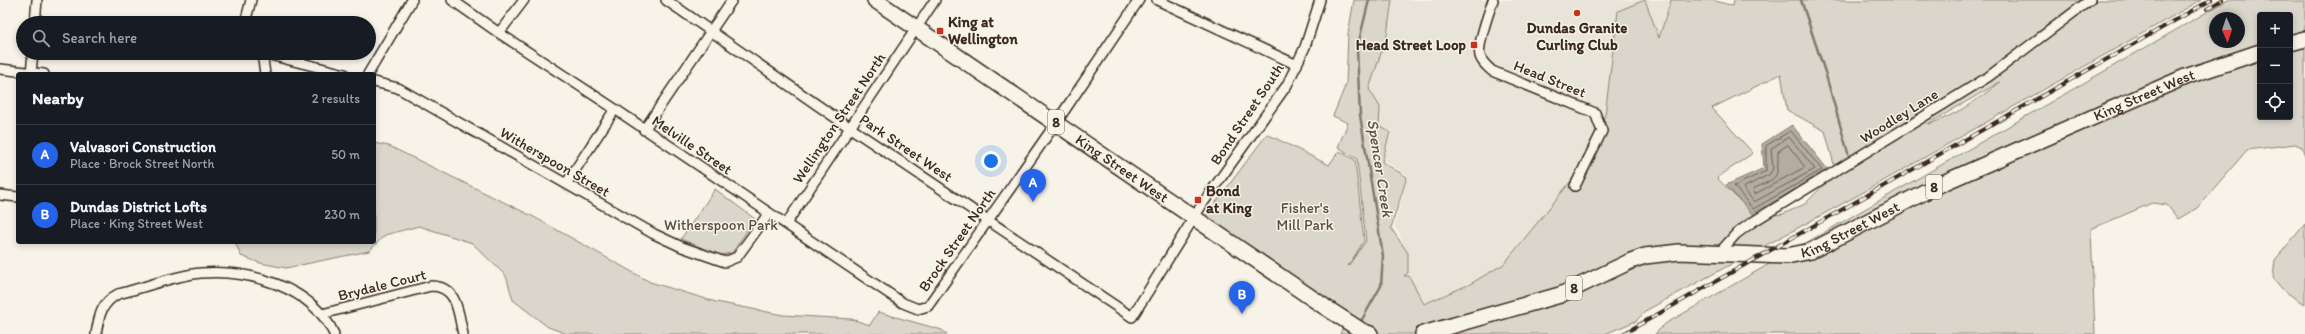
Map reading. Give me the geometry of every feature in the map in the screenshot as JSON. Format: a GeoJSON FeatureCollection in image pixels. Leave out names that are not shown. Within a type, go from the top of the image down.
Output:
{"type":"FeatureCollection","features":[{"type":"Feature","properties":{"kind":"main road","name":"King Street West"},"geometry":{"type":"LineString","coordinates":[[875,0],[1195,216],[1347,322],[1366,332]]}},
{"type":"Feature","properties":{"kind":"main road"},"geometry":{"type":"LineString","coordinates":[[2293,42],[2305,39]]}},
{"type":"Feature","properties":{"kind":"main road","name":"King Street West"},"geometry":{"type":"LineString","coordinates":[[1423,334],[1560,295],[1631,260],[1645,256],[1679,252],[1720,252],[1787,256],[1811,251],[1936,186],[2185,77],[2257,53]]}},
{"type":"Feature","properties":{"kind":"street"},"geometry":{"type":"LineString","coordinates":[[36,16],[37,0]]}},
{"type":"Feature","properties":{"kind":"street"},"geometry":{"type":"LineString","coordinates":[[247,16],[251,0]]}},
{"type":"Feature","properties":{"kind":"street"},"geometry":{"type":"LineString","coordinates":[[369,72],[412,0]]}},
{"type":"Feature","properties":{"kind":"street","name":"Melville Street"},"geometry":{"type":"LineString","coordinates":[[452,0],[903,303],[918,309]]}},
{"type":"Feature","properties":{"kind":"street"},"geometry":{"type":"LineString","coordinates":[[499,33],[524,0]]}},
{"type":"Feature","properties":{"kind":"street","name":"Park Street West"},"geometry":{"type":"LineString","coordinates":[[666,0],[849,127],[1132,317]]}},
{"type":"Feature","properties":{"kind":"street"},"geometry":{"type":"LineString","coordinates":[[644,130],[732,0]]}},
{"type":"Feature","properties":{"kind":"street","name":"Wellington Street North"},"geometry":{"type":"LineString","coordinates":[[786,224],[849,127],[935,0]]}},
{"type":"Feature","properties":{"kind":"street","name":"Brock Street North"},"geometry":{"type":"LineString","coordinates":[[918,309],[928,306],[1139,0]]}},
{"type":"Feature","properties":{"kind":"street"},"geometry":{"type":"LineString","coordinates":[[1157,0],[1297,64]]}},
{"type":"Feature","properties":{"kind":"street","name":"Bond Street South"},"geometry":{"type":"LineString","coordinates":[[1132,317],[1195,216],[1268,115],[1287,85],[1305,47],[1320,0]]}},
{"type":"Feature","properties":{"kind":"street","name":"Head Street"},"geometry":{"type":"LineString","coordinates":[[1493,0],[1479,55],[1483,64],[1492,71],[1596,113],[1602,131],[1576,186]]}},
{"type":"Feature","properties":{"kind":"street","name":"Woodley Lane"},"geometry":{"type":"LineString","coordinates":[[1720,252],[1736,234],[1751,223],[1988,77],[2090,0]]}},
{"type":"Feature","properties":{"kind":"street"},"geometry":{"type":"LineString","coordinates":[[0,69],[31,72],[32,60]]}},
{"type":"Feature","properties":{"kind":"street"},"geometry":{"type":"LineString","coordinates":[[263,60],[265,72]]}},
{"type":"Feature","properties":{"kind":"street"},"geometry":{"type":"LineString","coordinates":[[290,60],[337,72]]}},
{"type":"Feature","properties":{"kind":"street","name":"Witherspoon Street"},"geometry":{"type":"LineString","coordinates":[[376,82],[398,88],[654,234],[682,247],[725,262],[737,257],[769,213]]}},
{"type":"Feature","properties":{"kind":"street"},"geometry":{"type":"LineString","coordinates":[[566,184],[615,109]]}},
{"type":"Feature","properties":{"kind":"street"},"geometry":{"type":"LineString","coordinates":[[0,195],[16,197]]}},
{"type":"Feature","properties":{"kind":"street"},"geometry":{"type":"LineString","coordinates":[[96,334],[100,311],[108,299],[118,294],[199,273],[220,272],[261,280],[290,289],[304,297],[322,314],[334,334]]}},
{"type":"Feature","properties":{"kind":"street","name":"Brydale Court"},"geometry":{"type":"LineString","coordinates":[[322,314],[431,286],[441,286],[448,290],[453,296],[464,334]]}},
{"type":"Feature","properties":{"kind":"shaded area"},"geometry":{"type":"Polygon","coordinates":[[[1392,0],[1671,0],[1659,39],[1618,11],[1605,115],[1579,171],[1557,201],[1507,261],[1497,270],[1424,304],[1409,276],[1400,234],[1394,227],[1408,176],[1383,160],[1392,129],[1390,132],[1378,126],[1380,107],[1368,89],[1387,35],[1392,0]]]}},
{"type":"Feature","properties":{"kind":"green space","name":"Fisher's Mill Park"},"geometry":{"type":"Polygon","coordinates":[[[1354,0],[1392,0],[1387,35],[1369,89],[1380,107],[1379,126],[1390,132],[1382,162],[1407,177],[1391,228],[1408,253],[1408,273],[1404,276],[1409,276],[1424,304],[1470,284],[1504,264],[1579,171],[1605,115],[1618,11],[1645,0],[1659,38],[1671,0],[1712,0],[1733,6],[1734,0],[2201,0],[1862,193],[1647,310],[1636,321],[1605,334],[1340,334],[1349,314],[1205,217],[1267,134],[1329,165],[1339,151],[1355,160],[1364,241],[1348,266],[1366,241],[1357,159],[1338,147],[1348,123],[1333,116],[1346,84],[1348,34],[1354,0]],[[1781,74],[1712,108],[1753,153],[1717,178],[1753,214],[1768,216],[1783,214],[1805,204],[1836,172],[1825,131],[1787,110],[1781,74]],[[2000,82],[1928,124],[1947,117],[1966,107],[2000,82]]]}},
{"type":"Feature","properties":{"kind":"green space"},"geometry":{"type":"Polygon","coordinates":[[[2228,0],[2305,0],[2305,157],[2302,147],[2295,144],[2247,150],[2197,208],[2178,219],[2167,205],[2152,203],[2091,229],[2095,334],[1655,334],[1665,324],[2228,0]]]}},
{"type":"Feature","properties":{"kind":"green space"},"geometry":{"type":"Polygon","coordinates":[[[376,143],[389,146],[534,217],[650,282],[716,302],[783,315],[851,319],[870,325],[878,312],[942,330],[947,334],[567,334],[548,327],[513,300],[506,276],[472,243],[419,226],[385,235],[376,244],[376,143]]]}},
{"type":"Feature","properties":{"kind":"green space","name":"Witherspoon Park"},"geometry":{"type":"Polygon","coordinates":[[[715,189],[755,219],[732,253],[719,255],[681,239],[715,189]]]}},
{"type":"Feature","properties":{"kind":"green space"},"geometry":{"type":"Polygon","coordinates":[[[2305,224],[2305,304],[2284,291],[2273,278],[2275,260],[2305,224]]]}},
{"type":"Feature","properties":{"kind":"green space"},"geometry":{"type":"Polygon","coordinates":[[[236,244],[376,244],[369,251],[286,268],[260,263],[241,256],[236,244]]]}},
{"type":"Feature","properties":{"kind":"water"},"geometry":{"type":"Polygon","coordinates":[[[1792,125],[1829,171],[1752,214],[1726,185],[1764,168],[1762,144],[1792,125]]]}},
{"type":"Feature","properties":{"kind":"waterway","name":"Spencer Creek"},"geometry":{"type":"LineString","coordinates":[[1360,323],[1381,286],[1383,256],[1360,115],[1357,49],[1369,0]]}},
{"type":"Feature","properties":{"kind":"waterway"},"geometry":{"type":"LineString","coordinates":[[1801,0],[1825,72],[1850,160]]}},
{"type":"Feature","properties":{"kind":"railway"},"geometry":{"type":"LineString","coordinates":[[1623,334],[2211,0]]}},
{"type":"Feature","properties":{"kind":"railway"},"geometry":{"type":"LineString","coordinates":[[2207,9],[2222,0]]}},
{"type":"Feature","properties":{"kind":"place","name":"Dundas Granite Curling Club"},"geometry":{"type":"Point","coordinates":[1577,13]}},
{"type":"Feature","properties":{"kind":"place","name":"King at Wellington"},"geometry":{"type":"Point","coordinates":[940,31]}},
{"type":"Feature","properties":{"kind":"place","name":"Head Street Loop"},"geometry":{"type":"Point","coordinates":[1474,45]}},
{"type":"Feature","properties":{"kind":"place","name":"Bond at King"},"geometry":{"type":"Point","coordinates":[1198,200]}},
{"type":"Feature","properties":{"kind":"place","name":"Valvasori Construction"},"geometry":{"type":"Point","coordinates":[1033,202]}},
{"type":"Feature","properties":{"kind":"place","name":"Dundas District Lofts"},"geometry":{"type":"Point","coordinates":[1242,314]}}]}
